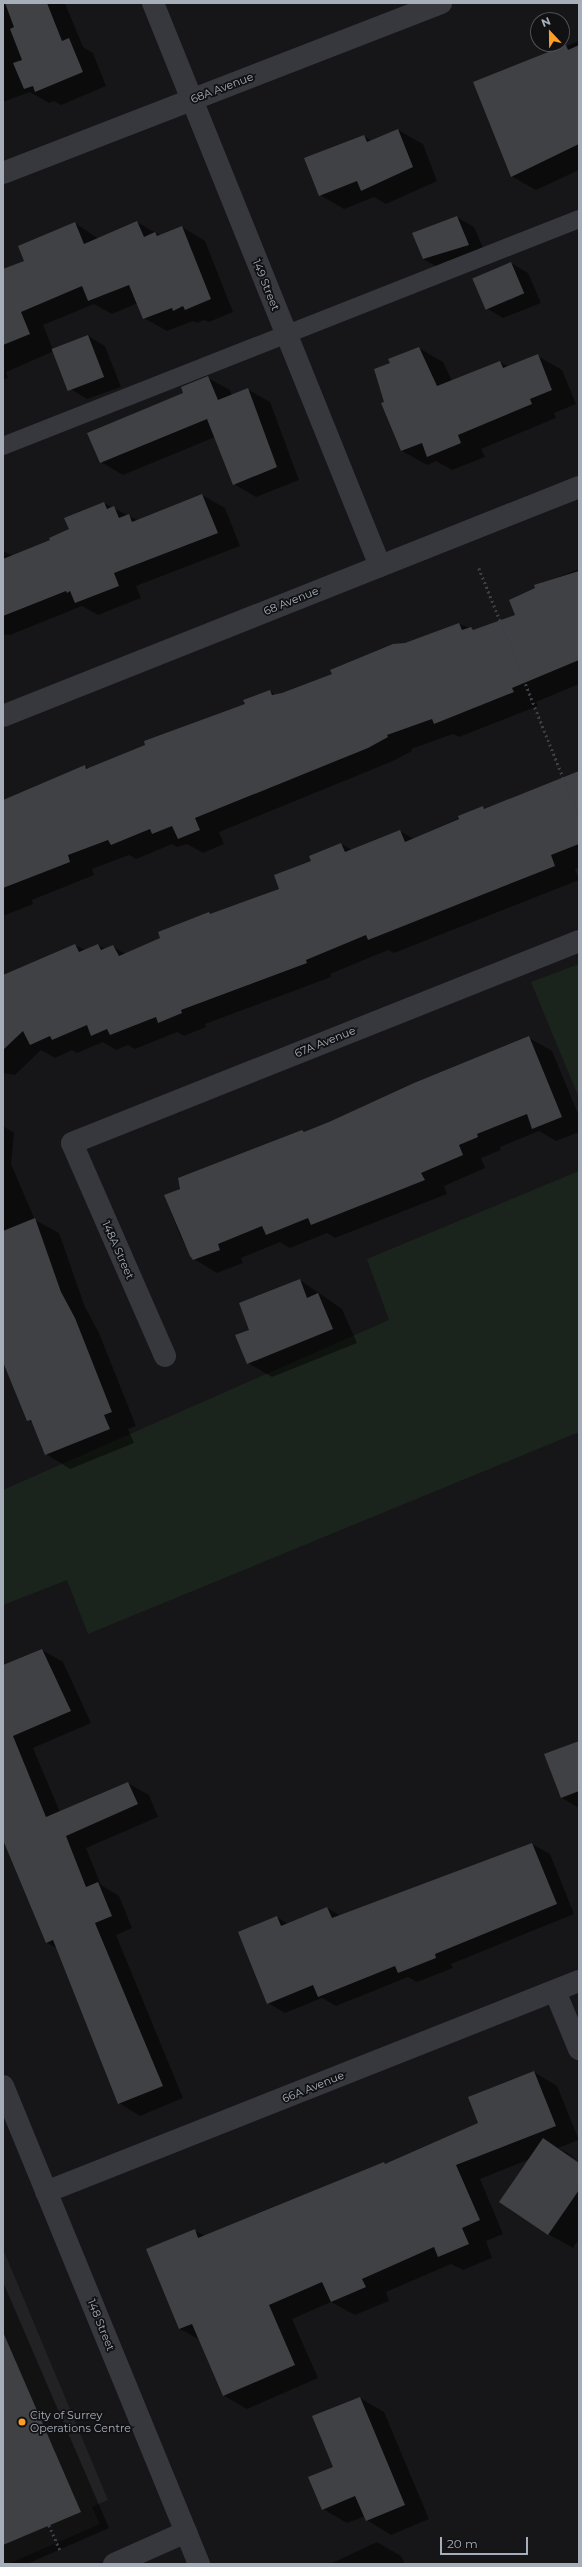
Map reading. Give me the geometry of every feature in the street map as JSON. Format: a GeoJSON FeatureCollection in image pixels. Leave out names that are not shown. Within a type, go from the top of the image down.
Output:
{"type":"FeatureCollection","features":[{"type":"Feature","properties":{"kind":"street","name":"149 Street"},"geometry":{"type":"LineString","coordinates":[[153,3],[380,566]]}},
{"type":"Feature","properties":{"kind":"street","name":"68A Avenue"},"geometry":{"type":"LineString","coordinates":[[3,174],[441,3]]}},
{"type":"Feature","properties":{"kind":"street","name":"68 Avenue"},"geometry":{"type":"LineString","coordinates":[[3,716],[579,487]]}},
{"type":"Feature","properties":{"kind":"street","name":"67A Avenue"},"geometry":{"type":"LineString","coordinates":[[72,1143],[579,941]]}},
{"type":"Feature","properties":{"kind":"street","name":"148A Street"},"geometry":{"type":"LineString","coordinates":[[72,1143],[165,1356]]}},
{"type":"Feature","properties":{"kind":"street","name":"66A Avenue"},"geometry":{"type":"LineString","coordinates":[[46,2192],[579,1981]]}},
{"type":"Feature","properties":{"kind":"street"},"geometry":{"type":"LineString","coordinates":[[555,1991],[579,2048]]}},
{"type":"Feature","properties":{"kind":"street","name":"148 Street"},"geometry":{"type":"LineString","coordinates":[[3,2086],[199,2564]]}},
{"type":"Feature","properties":{"kind":"street"},"geometry":{"type":"LineString","coordinates":[[114,2564],[186,2532]]}},
{"type":"Feature","properties":{"kind":"lane"},"geometry":{"type":"LineString","coordinates":[[3,446],[286,333],[579,219]]}},
{"type":"Feature","properties":{"kind":"path"},"geometry":{"type":"LineString","coordinates":[[478,568],[579,817]]}},
{"type":"Feature","properties":{"kind":"path"},"geometry":{"type":"LineString","coordinates":[[49,2525],[60,2550]]}},
{"type":"Feature","properties":{"kind":"shaded area"},"geometry":{"type":"Polygon","coordinates":[[[579,964],[579,1098],[531,982],[579,964]]]}},
{"type":"Feature","properties":{"kind":"shaded area"},"geometry":{"type":"Polygon","coordinates":[[[579,1171],[579,1432],[88,1634],[67,1580],[3,1605],[3,1490],[389,1320],[367,1259],[579,1171]]]}},
{"type":"Feature","properties":{"kind":"shaded area","name":"City of Surrey Operations Centre"},"geometry":{"type":"Polygon","coordinates":[[[3,2249],[108,2500],[92,2507],[100,2524],[8,2564],[3,2564],[3,2249]]]}},
{"type":"Feature","properties":{"kind":"building"},"geometry":{"type":"Polygon","coordinates":[[[5,3],[47,3],[62,41],[69,38],[83,72],[35,92],[33,86],[24,89],[13,63],[22,60],[10,29],[14,27],[5,3]]]}},
{"type":"Feature","properties":{"kind":"building"},"geometry":{"type":"Polygon","coordinates":[[[579,45],[579,144],[511,177],[473,82],[548,52],[570,52],[570,49],[579,45]]]}},
{"type":"Feature","properties":{"kind":"building"},"geometry":{"type":"Polygon","coordinates":[[[398,129],[413,167],[361,191],[357,181],[319,196],[304,158],[364,135],[367,142],[398,129]]]}},
{"type":"Feature","properties":{"kind":"building"},"geometry":{"type":"Polygon","coordinates":[[[457,216],[469,245],[423,259],[412,233],[457,216]]]}},
{"type":"Feature","properties":{"kind":"building"},"geometry":{"type":"Polygon","coordinates":[[[137,221],[144,237],[155,232],[157,236],[182,226],[211,299],[185,310],[183,306],[173,311],[172,308],[143,319],[129,285],[88,301],[82,286],[21,312],[30,334],[3,345],[3,269],[24,261],[18,246],[75,222],[84,244],[137,221]]]}},
{"type":"Feature","properties":{"kind":"building"},"geometry":{"type":"Polygon","coordinates":[[[511,262],[524,293],[486,310],[472,278],[511,262]]]}},
{"type":"Feature","properties":{"kind":"building"},"geometry":{"type":"Polygon","coordinates":[[[88,335],[104,377],[68,391],[52,349],[88,335]]]}},
{"type":"Feature","properties":{"kind":"building"},"geometry":{"type":"Polygon","coordinates":[[[419,347],[437,386],[500,361],[503,368],[538,354],[552,390],[530,399],[532,404],[458,435],[461,443],[427,457],[422,443],[401,451],[381,403],[384,402],[374,369],[390,363],[388,359],[419,347]]]}},
{"type":"Feature","properties":{"kind":"building"},"geometry":{"type":"Polygon","coordinates":[[[208,376],[218,400],[248,388],[277,467],[233,485],[207,419],[100,463],[87,433],[183,393],[181,387],[208,376]]]}},
{"type":"Feature","properties":{"kind":"building"},"geometry":{"type":"Polygon","coordinates":[[[202,494],[218,533],[114,573],[119,586],[75,603],[70,591],[67,593],[66,591],[3,616],[3,559],[50,540],[49,538],[69,529],[64,518],[104,502],[107,509],[114,506],[119,518],[129,514],[132,522],[202,494]]]}},
{"type":"Feature","properties":{"kind":"building"},"geometry":{"type":"Polygon","coordinates":[[[579,571],[579,660],[512,688],[514,692],[434,724],[432,719],[387,735],[388,737],[368,748],[195,818],[200,830],[178,839],[172,826],[152,834],[150,829],[111,845],[108,840],[68,855],[70,862],[3,888],[3,800],[85,765],[86,769],[145,745],[144,741],[245,704],[243,700],[270,690],[272,695],[282,693],[332,674],[330,670],[393,644],[405,643],[459,623],[462,630],[471,627],[473,630],[515,615],[509,600],[535,588],[534,585],[579,571]]]}},
{"type":"Feature","properties":{"kind":"building"},"geometry":{"type":"Polygon","coordinates":[[[579,771],[579,844],[551,855],[555,866],[368,940],[366,935],[306,960],[307,963],[181,1010],[182,1013],[158,1023],[156,1017],[110,1035],[107,1029],[91,1036],[87,1025],[52,1040],[50,1036],[30,1045],[23,1031],[3,1050],[3,975],[75,944],[79,952],[98,944],[101,950],[113,945],[119,956],[160,938],[158,932],[209,912],[210,914],[279,889],[274,875],[311,861],[309,856],[341,843],[345,852],[400,830],[405,842],[459,819],[458,816],[483,806],[484,809],[579,771]]]}},
{"type":"Feature","properties":{"kind":"building"},"geometry":{"type":"Polygon","coordinates":[[[529,1036],[562,1117],[532,1129],[527,1114],[477,1134],[478,1137],[459,1145],[463,1155],[421,1173],[425,1180],[311,1225],[308,1218],[266,1235],[262,1226],[218,1244],[220,1250],[193,1260],[190,1256],[164,1195],[180,1189],[178,1178],[302,1130],[304,1132],[329,1122],[414,1083],[529,1036]]]}},
{"type":"Feature","properties":{"kind":"building"},"geometry":{"type":"Polygon","coordinates":[[[35,1218],[61,1292],[75,1318],[112,1412],[104,1415],[110,1429],[45,1455],[31,1420],[27,1421],[3,1362],[3,1231],[35,1218]]]}},
{"type":"Feature","properties":{"kind":"building"},"geometry":{"type":"Polygon","coordinates":[[[300,1279],[307,1298],[318,1293],[333,1329],[247,1364],[235,1335],[249,1330],[239,1303],[300,1279]]]}},
{"type":"Feature","properties":{"kind":"building"},"geometry":{"type":"Polygon","coordinates":[[[42,1649],[71,1711],[13,1736],[46,1817],[128,1782],[138,1804],[66,1836],[86,1887],[98,1882],[112,1916],[95,1923],[163,2086],[118,2104],[53,1940],[46,1943],[3,1840],[3,1665],[42,1649]]]}},
{"type":"Feature","properties":{"kind":"building"},"geometry":{"type":"Polygon","coordinates":[[[579,1741],[579,1791],[561,1798],[544,1754],[579,1741]]]}},
{"type":"Feature","properties":{"kind":"building"},"geometry":{"type":"Polygon","coordinates":[[[532,1843],[557,1904],[435,1954],[436,1958],[398,1973],[395,1966],[318,1997],[313,1985],[267,2004],[238,1932],[277,1916],[281,1926],[327,1907],[332,1918],[532,1843]]]}},
{"type":"Feature","properties":{"kind":"building"},"geometry":{"type":"Polygon","coordinates":[[[534,2071],[556,2126],[456,2165],[480,2220],[462,2228],[469,2244],[438,2257],[434,2247],[362,2279],[366,2287],[331,2302],[322,2282],[269,2305],[295,2365],[223,2396],[192,2324],[179,2329],[146,2249],[195,2229],[198,2238],[384,2162],[385,2164],[478,2123],[468,2097],[534,2071]]]}},
{"type":"Feature","properties":{"kind":"building"},"geometry":{"type":"Polygon","coordinates":[[[543,2138],[579,2163],[579,2190],[548,2235],[499,2202],[543,2138]]]}},
{"type":"Feature","properties":{"kind":"building","name":"City of Surrey Operations Centre"},"geometry":{"type":"Polygon","coordinates":[[[3,2332],[81,2512],[3,2545],[3,2332]]]}},
{"type":"Feature","properties":{"kind":"building"},"geometry":{"type":"Polygon","coordinates":[[[360,2397],[405,2505],[366,2521],[355,2496],[322,2510],[308,2477],[333,2467],[312,2416],[360,2397]]]}},
{"type":"Feature","properties":{"kind":"place","name":"City of Surrey Operations Centre"},"geometry":{"type":"Point","coordinates":[22,2422]}}]}
